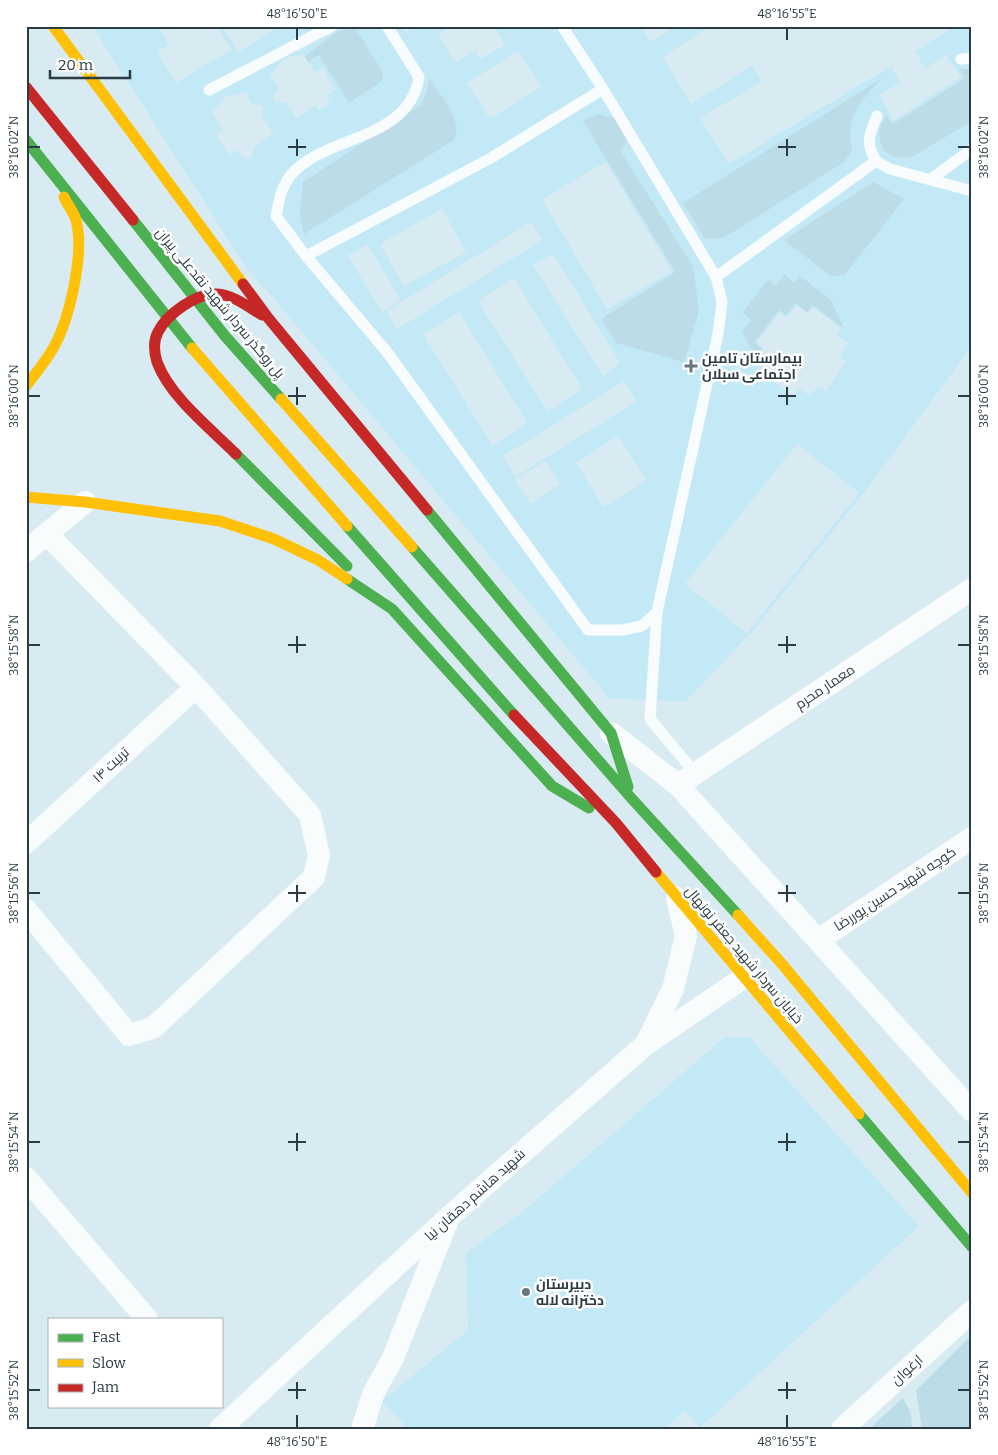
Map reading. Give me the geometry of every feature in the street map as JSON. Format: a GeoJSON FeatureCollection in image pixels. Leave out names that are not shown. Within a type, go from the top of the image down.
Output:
{"type":"FeatureCollection","features":[{"type":"Feature","properties":{"kind":"main road"},"geometry":{"type":"LineString","coordinates":[[53,26],[270,319],[611,733],[633,800]]}},
{"type":"Feature","properties":{"kind":"main road","name":"پل روگذر سردار شهید نقدعلی پیران"},"geometry":{"type":"LineString","coordinates":[[26,87],[225,336],[518,666]]}},
{"type":"Feature","properties":{"kind":"main road"},"geometry":{"type":"LineString","coordinates":[[26,140],[51,171],[75,218],[76,245],[74,280],[61,332],[44,362],[26,386]]}},
{"type":"Feature","properties":{"kind":"main road","name":"خیابان سردار شهید جعفر نونهال"},"geometry":{"type":"LineString","coordinates":[[51,171],[201,359],[489,688],[616,823],[743,978],[972,1246]]}},
{"type":"Feature","properties":{"kind":"main road"},"geometry":{"type":"LineString","coordinates":[[270,319],[228,296],[211,294],[196,298],[170,316],[159,327],[153,353],[169,386],[384,604]]}},
{"type":"Feature","properties":{"kind":"main road"},"geometry":{"type":"LineString","coordinates":[[26,497],[85,502],[220,521],[274,539],[318,560],[392,609],[552,786],[616,823]]}},
{"type":"Feature","properties":{"kind":"main road","name":"خیابان سردار شهید جعفر نونهال"},"geometry":{"type":"LineString","coordinates":[[518,666],[633,800],[782,964],[972,1193]]}},
{"type":"Feature","properties":{"kind":"street"},"geometry":{"type":"LineString","coordinates":[[26,551],[85,502]]}},
{"type":"Feature","properties":{"kind":"street"},"geometry":{"type":"LineString","coordinates":[[26,910],[129,1035],[153,1028],[314,877],[319,855],[310,815],[196,687],[46,534]]}},
{"type":"Feature","properties":{"kind":"street","name":"معمار محرم"},"geometry":{"type":"LineString","coordinates":[[687,779],[972,589]]}},
{"type":"Feature","properties":{"kind":"street","name":"تربیت ۱۴"},"geometry":{"type":"LineString","coordinates":[[26,843],[196,687]]}},
{"type":"Feature","properties":{"kind":"street"},"geometry":{"type":"LineString","coordinates":[[611,733],[687,779],[818,940],[972,1110]]}},
{"type":"Feature","properties":{"kind":"street","name":"کوچه شهید حسین پوررضا"},"geometry":{"type":"LineString","coordinates":[[818,940],[972,838]]}},
{"type":"Feature","properties":{"kind":"street"},"geometry":{"type":"LineString","coordinates":[[645,1045],[673,989],[686,936],[677,898]]}},
{"type":"Feature","properties":{"kind":"street","name":"شهید هاشم دهقان نیا"},"geometry":{"type":"LineString","coordinates":[[225,1417],[645,1045],[743,978]]}},
{"type":"Feature","properties":{"kind":"street"},"geometry":{"type":"LineString","coordinates":[[26,1178],[146,1318]]}},
{"type":"Feature","properties":{"kind":"street"},"geometry":{"type":"LineString","coordinates":[[365,1426],[374,1392],[393,1358],[450,1216]]}},
{"type":"Feature","properties":{"kind":"street","name":"ارغوان"},"geometry":{"type":"LineString","coordinates":[[842,1429],[972,1311]]}},
{"type":"Feature","properties":{"kind":"lane"},"geometry":{"type":"LineString","coordinates":[[209,90],[332,26]]}},
{"type":"Feature","properties":{"kind":"lane"},"geometry":{"type":"LineString","coordinates":[[387,26],[419,77],[413,98],[402,112],[386,125],[305,162],[290,176],[281,190],[276,216],[306,256],[387,352],[588,630],[622,630],[642,626],[657,612]]}},
{"type":"Feature","properties":{"kind":"lane"},"geometry":{"type":"LineString","coordinates":[[562,26],[716,277],[722,302],[718,334],[657,612],[650,719],[687,779]]}},
{"type":"Feature","properties":{"kind":"lane"},"geometry":{"type":"LineString","coordinates":[[306,256],[491,158],[602,89]]}},
{"type":"Feature","properties":{"kind":"lane"},"geometry":{"type":"LineString","coordinates":[[877,116],[870,133],[868,147],[876,161],[890,169],[972,191]]}},
{"type":"Feature","properties":{"kind":"lane"},"geometry":{"type":"LineString","coordinates":[[931,179],[972,149]]}},
{"type":"Feature","properties":{"kind":"lane"},"geometry":{"type":"LineString","coordinates":[[716,277],[876,161]]}},
{"type":"Feature","properties":{"kind":"shaded area","name":"بیمارستان تامین اجتماعی سبلان"},"geometry":{"type":"Polygon","coordinates":[[[92,26],[164,26],[161,30],[169,45],[157,52],[176,83],[231,50],[217,26],[222,26],[238,52],[280,26],[401,26],[405,32],[414,26],[452,26],[438,35],[455,62],[475,50],[481,59],[505,45],[494,26],[641,26],[651,42],[676,26],[710,26],[663,57],[691,104],[752,66],[762,82],[700,118],[729,164],[891,66],[900,82],[880,95],[893,121],[961,77],[946,55],[925,69],[915,51],[956,26],[972,26],[972,215],[969,217],[972,220],[972,346],[863,494],[751,633],[685,702],[609,698],[271,295],[249,272],[92,26]],[[518,51],[467,83],[490,119],[541,87],[518,51]],[[304,55],[290,56],[283,60],[270,76],[279,88],[273,95],[274,100],[286,102],[297,118],[316,105],[319,110],[330,103],[326,96],[335,89],[323,68],[315,72],[304,55]],[[246,92],[225,97],[212,113],[223,130],[216,135],[229,155],[238,149],[242,157],[251,158],[255,146],[273,134],[261,116],[264,108],[261,105],[252,105],[246,92]],[[606,162],[542,199],[607,309],[672,271],[606,162]],[[442,209],[380,244],[404,286],[466,252],[442,209]],[[531,222],[387,311],[397,329],[543,240],[531,222]],[[367,244],[348,256],[382,312],[401,300],[367,244]],[[553,254],[533,265],[603,376],[620,363],[553,254]],[[514,278],[478,301],[548,412],[582,389],[514,278]],[[797,305],[786,318],[780,312],[757,342],[764,348],[756,358],[768,368],[764,374],[793,397],[799,388],[810,396],[818,386],[826,391],[846,362],[840,356],[848,343],[836,336],[841,328],[813,307],[808,314],[797,305]],[[459,312],[423,334],[493,446],[527,423],[459,312]],[[624,381],[503,456],[515,477],[637,401],[624,381]],[[618,436],[576,463],[604,507],[647,480],[618,436]],[[797,444],[685,584],[747,633],[859,493],[797,444]],[[545,461],[515,480],[531,504],[560,484],[545,461]]]}},
{"type":"Feature","properties":{"kind":"shaded area"},"geometry":{"type":"Polygon","coordinates":[[[356,29],[381,69],[383,78],[378,84],[349,103],[319,55],[308,62],[305,56],[338,31],[356,29]]]}},
{"type":"Feature","properties":{"kind":"shaded area"},"geometry":{"type":"Polygon","coordinates":[[[960,69],[972,69],[972,121],[912,157],[897,158],[883,150],[879,132],[881,124],[887,116],[893,124],[965,78],[960,69]]]}},
{"type":"Feature","properties":{"kind":"shaded area"},"geometry":{"type":"Polygon","coordinates":[[[429,78],[453,116],[456,124],[454,140],[304,234],[300,216],[303,182],[422,104],[429,78]]]}},
{"type":"Feature","properties":{"kind":"shaded area"},"geometry":{"type":"Polygon","coordinates":[[[881,79],[860,104],[852,119],[852,151],[844,162],[725,237],[705,239],[683,203],[881,79]]]}},
{"type":"Feature","properties":{"kind":"shaded area"},"geometry":{"type":"Polygon","coordinates":[[[597,114],[619,119],[630,131],[621,152],[693,266],[699,311],[684,362],[616,343],[601,319],[675,272],[583,121],[597,114]]]}},
{"type":"Feature","properties":{"kind":"shaded area"},"geometry":{"type":"Polygon","coordinates":[[[873,182],[904,199],[845,275],[831,276],[784,240],[873,182]]]}},
{"type":"Feature","properties":{"kind":"shaded area"},"geometry":{"type":"Polygon","coordinates":[[[785,274],[794,283],[800,276],[831,300],[844,329],[813,305],[807,312],[796,303],[786,315],[779,310],[755,342],[762,349],[755,357],[742,331],[751,320],[743,312],[768,280],[775,286],[785,274]]]}},
{"type":"Feature","properties":{"kind":"shaded area"},"geometry":{"type":"Polygon","coordinates":[[[725,1037],[749,1037],[919,1226],[700,1428],[685,1411],[664,1429],[409,1429],[382,1401],[468,1330],[466,1253],[520,1214],[725,1037]]]}},
{"type":"Feature","properties":{"kind":"shaded area"},"geometry":{"type":"Polygon","coordinates":[[[972,1335],[972,1424],[967,1429],[922,1429],[916,1390],[972,1335]]]}},
{"type":"Feature","properties":{"kind":"shaded area"},"geometry":{"type":"Polygon","coordinates":[[[903,1398],[911,1414],[912,1429],[869,1429],[903,1398]]]}},
{"type":"Feature","properties":{"kind":"traffic: fast"},"geometry":{"type":"LineString","coordinates":[[26,140],[192,348]]}},
{"type":"Feature","properties":{"kind":"traffic: fast"},"geometry":{"type":"LineString","coordinates":[[133,220],[225,336],[281,399]]}},
{"type":"Feature","properties":{"kind":"traffic: fast"},"geometry":{"type":"LineString","coordinates":[[236,454],[347,566]]}},
{"type":"Feature","properties":{"kind":"traffic: fast"},"geometry":{"type":"LineString","coordinates":[[427,510],[611,733],[628,787]]}},
{"type":"Feature","properties":{"kind":"traffic: fast"},"geometry":{"type":"LineString","coordinates":[[347,526],[514,715]]}},
{"type":"Feature","properties":{"kind":"traffic: fast"},"geometry":{"type":"LineString","coordinates":[[412,547],[633,800],[738,915]]}},
{"type":"Feature","properties":{"kind":"traffic: fast"},"geometry":{"type":"LineString","coordinates":[[347,579],[392,609],[552,786],[589,808]]}},
{"type":"Feature","properties":{"kind":"traffic: fast"},"geometry":{"type":"LineString","coordinates":[[859,1114],[972,1247]]}},
{"type":"Feature","properties":{"kind":"traffic: slow"},"geometry":{"type":"LineString","coordinates":[[53,26],[243,284]]}},
{"type":"Feature","properties":{"kind":"traffic: slow"},"geometry":{"type":"LineString","coordinates":[[26,386],[55,345],[66,317],[75,282],[79,246],[78,230],[75,217],[64,197]]}},
{"type":"Feature","properties":{"kind":"traffic: slow"},"geometry":{"type":"LineString","coordinates":[[192,348],[347,526]]}},
{"type":"Feature","properties":{"kind":"traffic: slow"},"geometry":{"type":"LineString","coordinates":[[281,399],[412,547]]}},
{"type":"Feature","properties":{"kind":"traffic: slow"},"geometry":{"type":"LineString","coordinates":[[26,497],[85,502],[220,521],[274,539],[318,560],[347,579]]}},
{"type":"Feature","properties":{"kind":"traffic: slow"},"geometry":{"type":"LineString","coordinates":[[656,872],[859,1114]]}},
{"type":"Feature","properties":{"kind":"traffic: slow"},"geometry":{"type":"LineString","coordinates":[[738,915],[782,964],[972,1193]]}},
{"type":"Feature","properties":{"kind":"traffic: jam"},"geometry":{"type":"LineString","coordinates":[[26,87],[133,220]]}},
{"type":"Feature","properties":{"kind":"traffic: jam"},"geometry":{"type":"LineString","coordinates":[[243,284],[269,319],[427,510]]}},
{"type":"Feature","properties":{"kind":"traffic: jam"},"geometry":{"type":"LineString","coordinates":[[236,454],[181,400],[171,387],[157,362],[155,339],[168,318],[183,306],[200,297],[217,294],[223,295],[241,302],[262,315]]}},
{"type":"Feature","properties":{"kind":"traffic: jam"},"geometry":{"type":"LineString","coordinates":[[514,715],[616,823],[656,872]]}},
{"type":"Feature","properties":{"kind":"place","name":"بیمارستان تامین اجتماعی سبلان"},"geometry":{"type":"Point","coordinates":[691,366]}},
{"type":"Feature","properties":{"kind":"place","name":"دبیرستان دخترانه لاله"},"geometry":{"type":"Point","coordinates":[526,1292]}}]}
